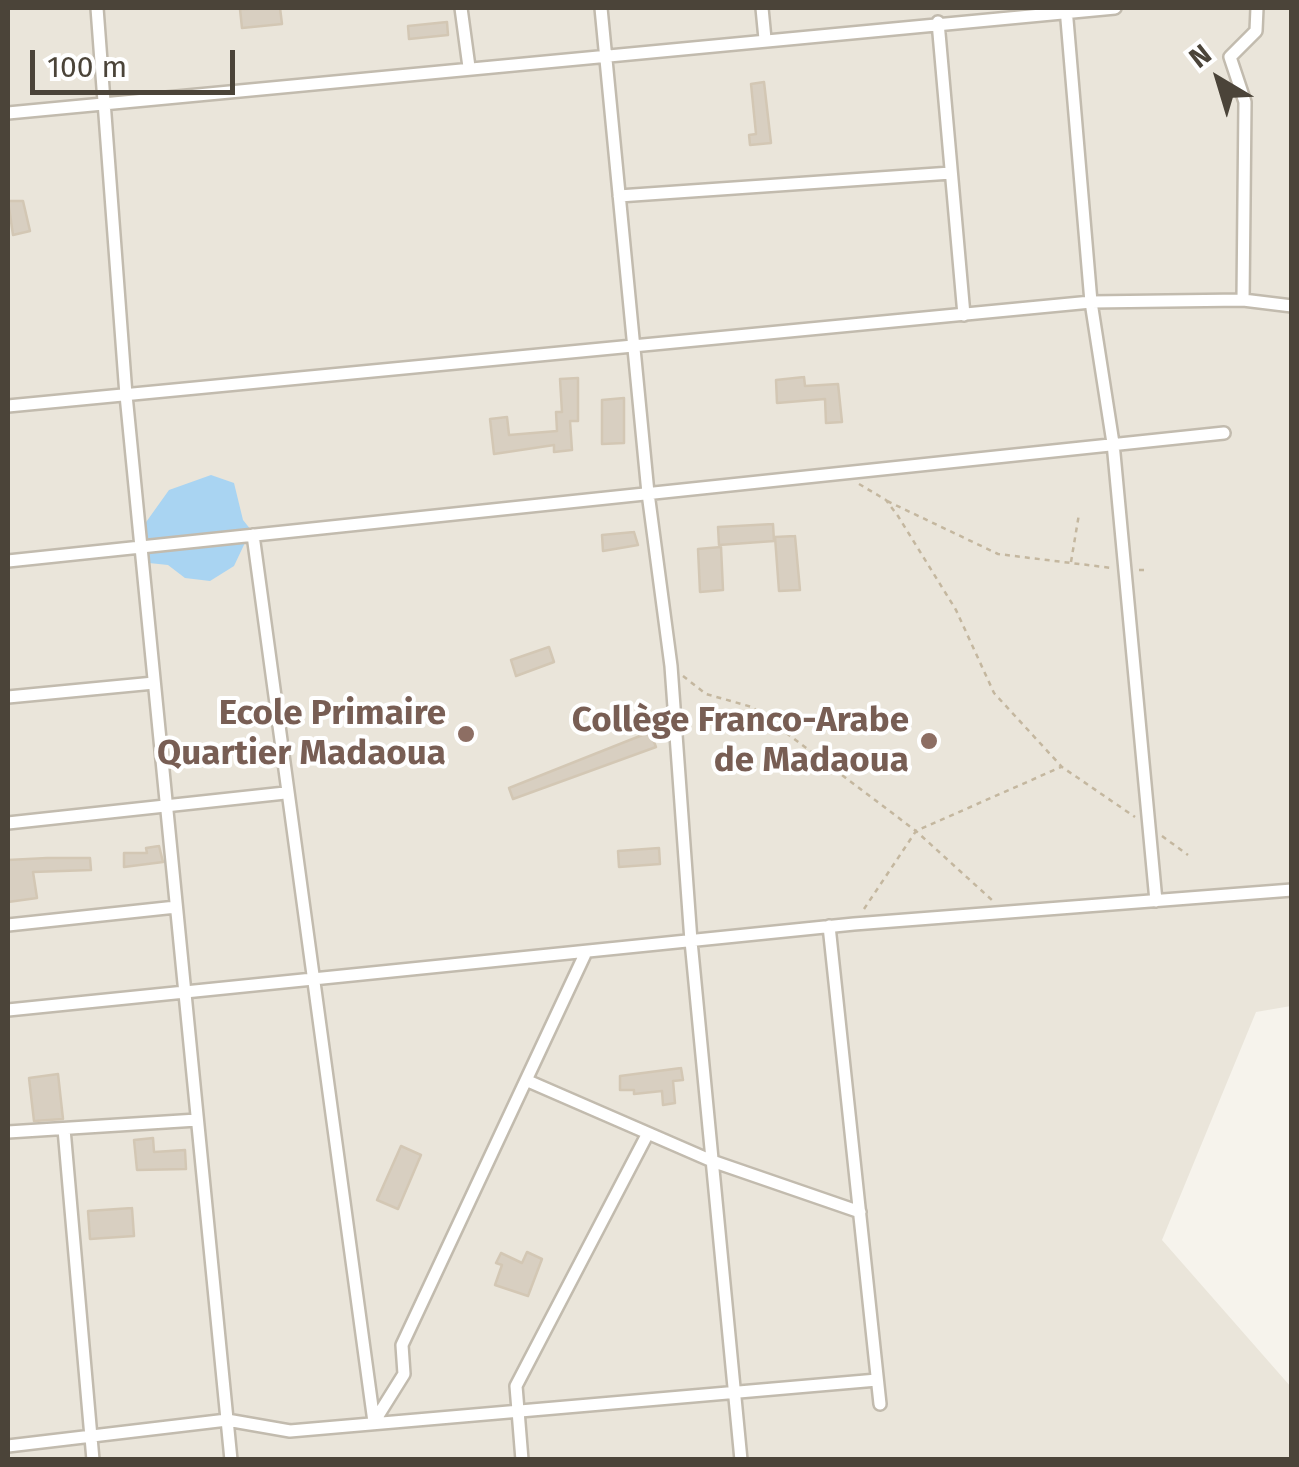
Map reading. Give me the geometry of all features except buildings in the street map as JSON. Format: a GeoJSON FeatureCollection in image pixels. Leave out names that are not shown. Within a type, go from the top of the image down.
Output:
{"type":"FeatureCollection","features":[{"type":"Feature","properties":{"kind":"street"},"geometry":{"type":"LineString","coordinates":[[97,8],[126,394],[231,1460]]}},
{"type":"Feature","properties":{"kind":"street"},"geometry":{"type":"LineString","coordinates":[[461,8],[470,67]]}},
{"type":"Feature","properties":{"kind":"street"},"geometry":{"type":"LineString","coordinates":[[601,8],[648,493],[670,666],[690,942],[740,1460]]}},
{"type":"Feature","properties":{"kind":"street"},"geometry":{"type":"LineString","coordinates":[[762,8],[765,39]]}},
{"type":"Feature","properties":{"kind":"street"},"geometry":{"type":"LineString","coordinates":[[8,113],[1066,9],[1115,8]]}},
{"type":"Feature","properties":{"kind":"street"},"geometry":{"type":"LineString","coordinates":[[1242,300],[1245,102],[1230,57],[1256,32],[1257,8]]}},
{"type":"Feature","properties":{"kind":"street"},"geometry":{"type":"LineString","coordinates":[[1066,9],[1091,302],[1113,443],[1156,901]]}},
{"type":"Feature","properties":{"kind":"street"},"geometry":{"type":"LineString","coordinates":[[938,22],[964,314]]}},
{"type":"Feature","properties":{"kind":"street"},"geometry":{"type":"LineString","coordinates":[[619,196],[952,173]]}},
{"type":"Feature","properties":{"kind":"street"},"geometry":{"type":"LineString","coordinates":[[8,406],[1091,302],[1242,300],[1292,306]]}},
{"type":"Feature","properties":{"kind":"street"},"geometry":{"type":"LineString","coordinates":[[8,561],[1224,433]]}},
{"type":"Feature","properties":{"kind":"street"},"geometry":{"type":"LineString","coordinates":[[253,535],[285,793],[316,979],[374,1422]]}},
{"type":"Feature","properties":{"kind":"street"},"geometry":{"type":"LineString","coordinates":[[8,696],[154,683]]}},
{"type":"Feature","properties":{"kind":"street"},"geometry":{"type":"LineString","coordinates":[[8,824],[285,793]]}},
{"type":"Feature","properties":{"kind":"street"},"geometry":{"type":"LineString","coordinates":[[8,1010],[829,926],[1292,890]]}},
{"type":"Feature","properties":{"kind":"street"},"geometry":{"type":"LineString","coordinates":[[8,925],[176,906]]}},
{"type":"Feature","properties":{"kind":"street"},"geometry":{"type":"LineString","coordinates":[[829,926],[880,1404]]}},
{"type":"Feature","properties":{"kind":"street"},"geometry":{"type":"LineString","coordinates":[[374,1422],[404,1374],[402,1345],[586,952]]}},
{"type":"Feature","properties":{"kind":"street"},"geometry":{"type":"LineString","coordinates":[[528,1081],[647,1136],[860,1212]]}},
{"type":"Feature","properties":{"kind":"street"},"geometry":{"type":"LineString","coordinates":[[8,1132],[198,1120]]}},
{"type":"Feature","properties":{"kind":"street"},"geometry":{"type":"LineString","coordinates":[[64,1129],[93,1460]]}},
{"type":"Feature","properties":{"kind":"street"},"geometry":{"type":"LineString","coordinates":[[522,1460],[515,1411],[516,1386],[647,1136]]}},
{"type":"Feature","properties":{"kind":"street"},"geometry":{"type":"LineString","coordinates":[[8,1446],[227,1420],[290,1431],[878,1380]]}},
{"type":"Feature","properties":{"kind":"path"},"geometry":{"type":"LineString","coordinates":[[840,473],[886,500],[998,554],[1149,570]]}},
{"type":"Feature","properties":{"kind":"path"},"geometry":{"type":"LineString","coordinates":[[886,500],[956,610],[994,693],[1062,766],[1188,854]]}},
{"type":"Feature","properties":{"kind":"path"},"geometry":{"type":"LineString","coordinates":[[1071,562],[1079,514]]}},
{"type":"Feature","properties":{"kind":"path"},"geometry":{"type":"LineString","coordinates":[[670,666],[706,694],[752,707],[916,831],[1005,912]]}},
{"type":"Feature","properties":{"kind":"path"},"geometry":{"type":"LineString","coordinates":[[854,924],[916,831],[1062,766]]}},
{"type":"Feature","properties":{"kind":"shaded area"},"geometry":{"type":"Polygon","coordinates":[[[8,8],[1291,8],[1291,1006],[1256,1012],[1162,1240],[1291,1387],[1291,1459],[8,1460],[8,8]]]}},
{"type":"Feature","properties":{"kind":"water"},"geometry":{"type":"Polygon","coordinates":[[[211,475],[234,483],[243,520],[251,530],[234,566],[210,581],[185,578],[168,565],[149,563],[142,547],[144,525],[169,490],[211,475]]]}},
{"type":"Feature","properties":{"kind":"place","name":"Ecole Primaire Quartier Madaoua"},"geometry":{"type":"Point","coordinates":[466,734]}},
{"type":"Feature","properties":{"kind":"place","name":"Collège Franco-Arabe de Madaoua"},"geometry":{"type":"Point","coordinates":[929,741]}}]}
